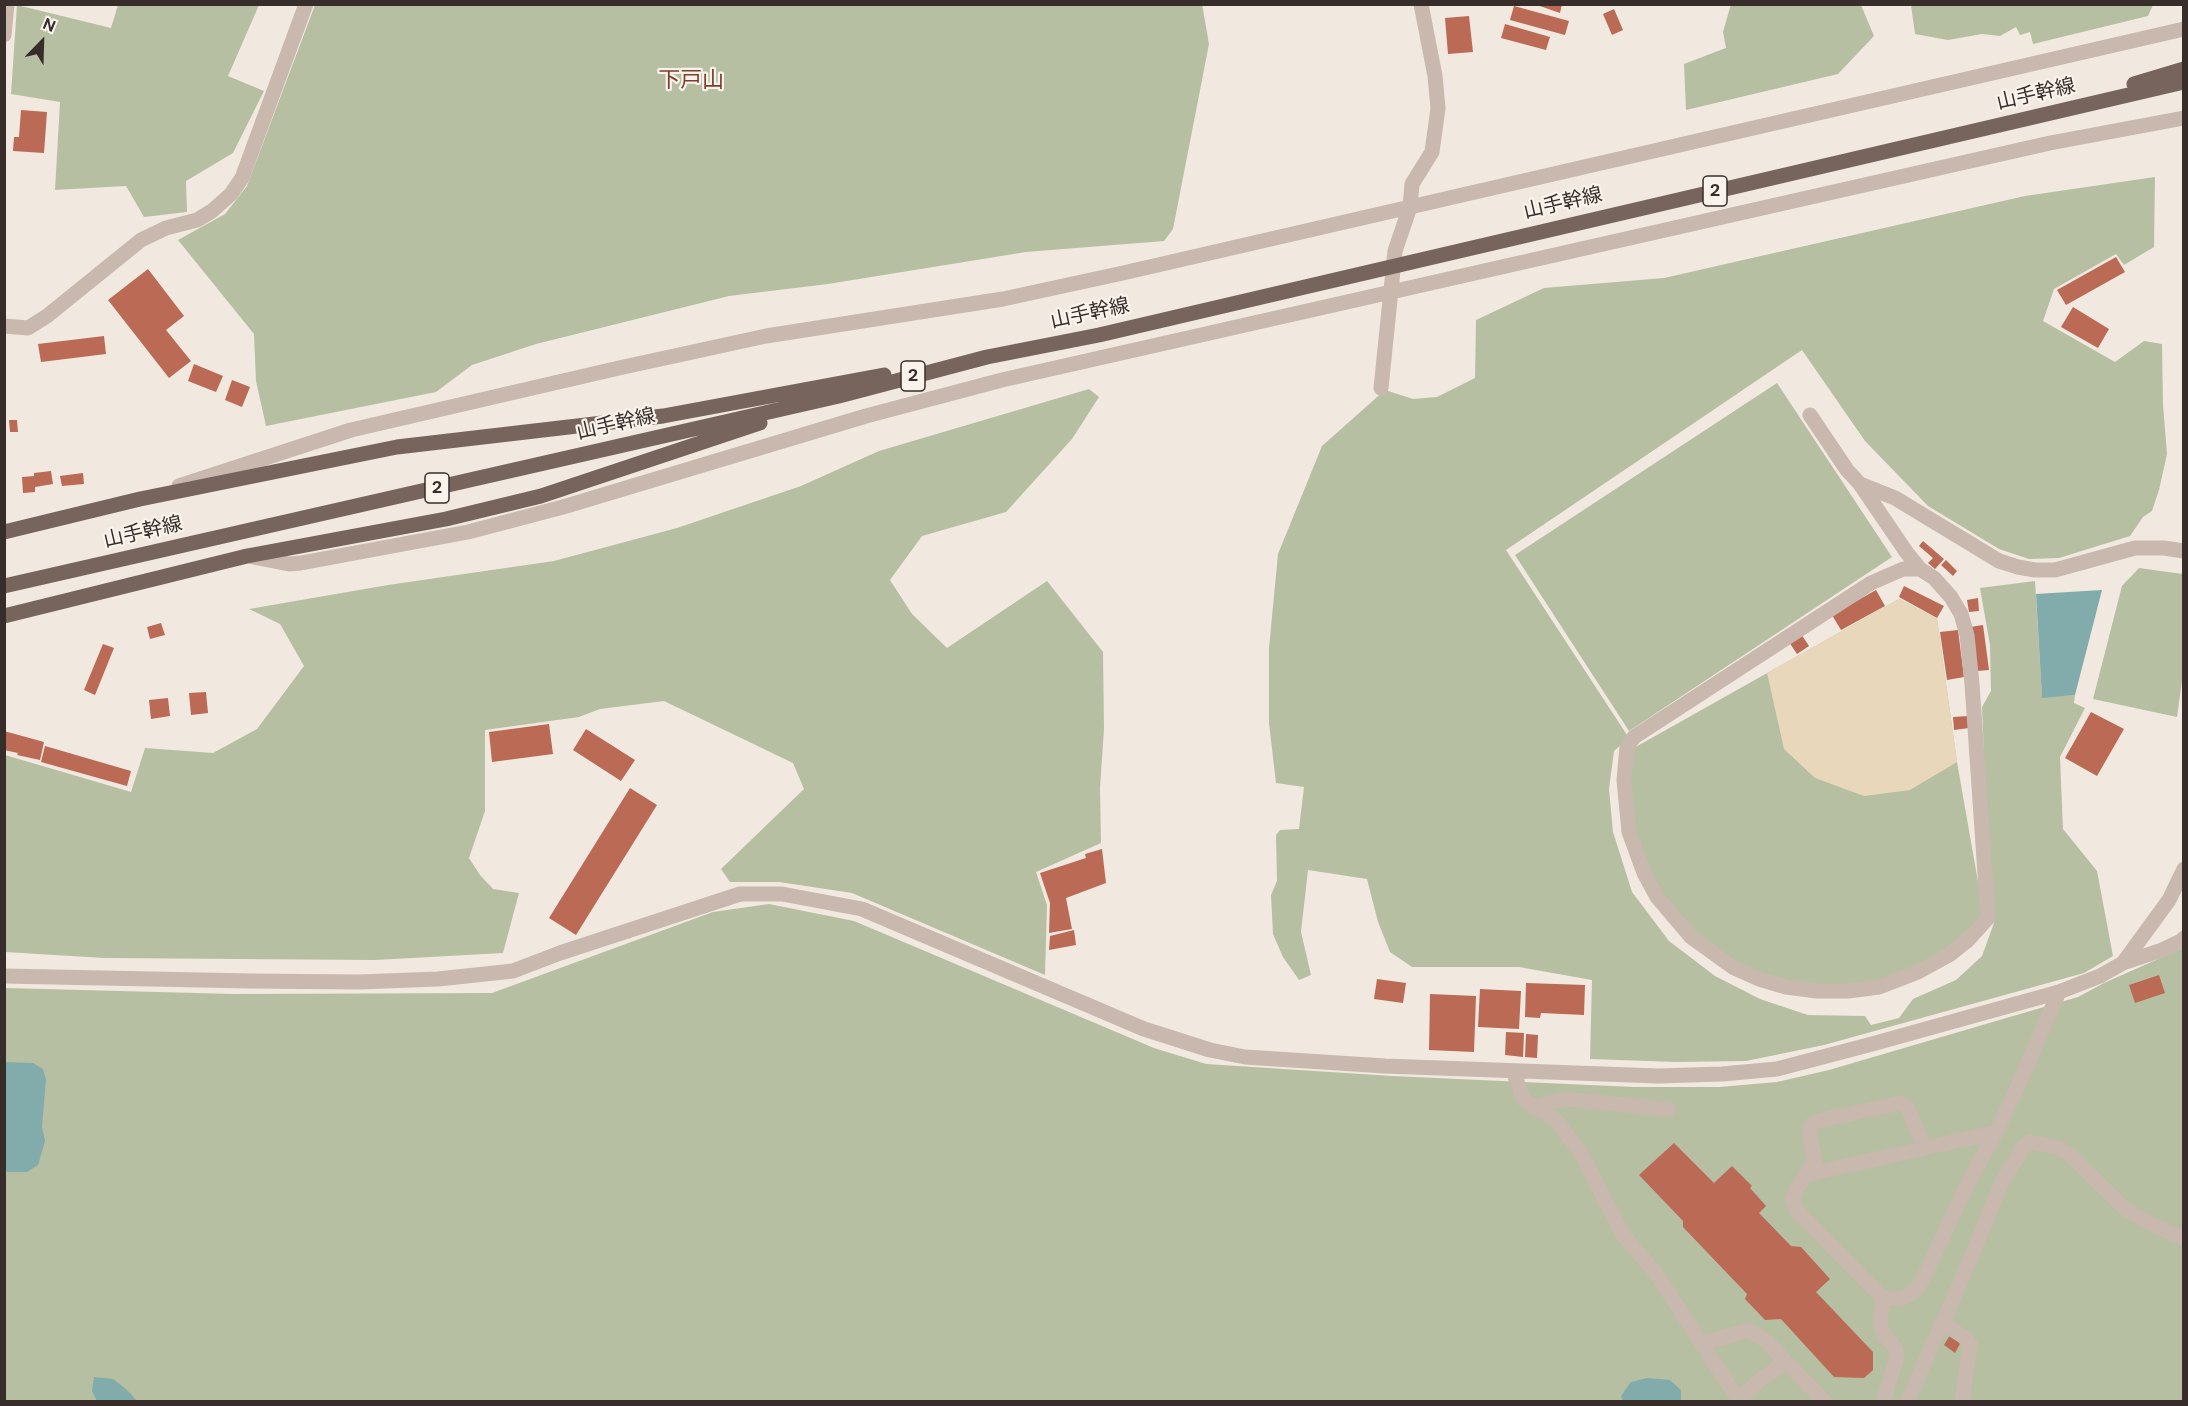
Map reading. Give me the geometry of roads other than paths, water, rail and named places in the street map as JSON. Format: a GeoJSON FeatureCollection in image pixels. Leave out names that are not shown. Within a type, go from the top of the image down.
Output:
{"type":"FeatureCollection","features":[{"type":"Feature","properties":{"kind":"main road"},"geometry":{"type":"LineString","coordinates":[[2016,121],[2184,69]]}},
{"type":"Feature","properties":{"kind":"main road","name":"山手幹線"},"geometry":{"type":"LineString","coordinates":[[4,586],[839,396],[987,357],[1099,335],[2184,82]]}},
{"type":"Feature","properties":{"kind":"main road"},"geometry":{"type":"LineString","coordinates":[[2125,96],[2184,88]]}},
{"type":"Feature","properties":{"kind":"main road"},"geometry":{"type":"LineString","coordinates":[[4,532],[140,499],[397,447],[663,416],[987,357]]}},
{"type":"Feature","properties":{"kind":"main road"},"geometry":{"type":"LineString","coordinates":[[4,616],[247,556],[446,519],[541,496],[839,396]]}},
{"type":"Feature","properties":{"kind":"street"},"geometry":{"type":"LineString","coordinates":[[4,326],[28,328],[47,316],[141,240],[166,228],[197,220],[213,211],[231,194],[242,178],[306,4]]}},
{"type":"Feature","properties":{"kind":"street"},"geometry":{"type":"LineString","coordinates":[[1380,388],[1395,251],[1410,207],[1412,184],[1432,152],[1438,108],[1435,76],[1421,4]]}},
{"type":"Feature","properties":{"kind":"street"},"geometry":{"type":"LineString","coordinates":[[4,35],[6,11]]}},
{"type":"Feature","properties":{"kind":"street"},"geometry":{"type":"LineString","coordinates":[[140,499],[351,430],[619,368],[766,336],[1003,299],[2184,29]]}},
{"type":"Feature","properties":{"kind":"street"},"geometry":{"type":"LineString","coordinates":[[247,556],[301,564],[468,532],[563,507],[934,397],[1002,380],[2050,143],[2184,118]]}},
{"type":"Feature","properties":{"kind":"street"},"geometry":{"type":"LineString","coordinates":[[1810,415],[1847,470],[1860,484],[1920,569],[1934,578],[1951,597],[1961,614],[1972,684],[1988,918],[1968,940],[1949,955],[1918,972],[1879,987],[1848,991],[1816,991],[1786,987],[1759,979],[1734,968],[1690,937],[1657,897],[1644,873],[1629,832],[1624,780],[1627,747],[1634,737],[1871,583],[1903,569],[1920,569]]}},
{"type":"Feature","properties":{"kind":"street"},"geometry":{"type":"LineString","coordinates":[[1860,484],[1895,498],[1999,561],[2018,567],[2055,570],[2135,548],[2184,551]]}},
{"type":"Feature","properties":{"kind":"street"},"geometry":{"type":"LineString","coordinates":[[2123,963],[2169,900],[2184,869]]}},
{"type":"Feature","properties":{"kind":"street"},"geometry":{"type":"LineString","coordinates":[[4,976],[347,982],[449,978],[513,971],[561,952],[740,894],[782,894],[862,909],[1143,1029],[1210,1050],[1265,1058],[1658,1076],[1777,1069],[2059,992],[2100,976],[2123,963],[2183,940]]}},
{"type":"Feature","properties":{"kind":"street"},"geometry":{"type":"LineString","coordinates":[[1925,1147],[1907,1107],[1900,1103],[1817,1121],[1812,1124],[1809,1133],[1815,1160],[1797,1187],[1792,1200],[1797,1210],[1883,1298],[1902,1298],[1914,1292],[1923,1281],[1966,1187],[1996,1132],[2059,992]]}},
{"type":"Feature","properties":{"kind":"street"},"geometry":{"type":"LineString","coordinates":[[1513,1071],[1524,1100],[1557,1120],[1582,1155],[1623,1235],[1655,1272],[1740,1400],[1760,1380],[1786,1362]]}},
{"type":"Feature","properties":{"kind":"street"},"geometry":{"type":"LineString","coordinates":[[1535,1107],[1564,1098],[1668,1109]]}},
{"type":"Feature","properties":{"kind":"street"},"geometry":{"type":"LineString","coordinates":[[1806,1175],[1996,1132]]}},
{"type":"Feature","properties":{"kind":"street"},"geometry":{"type":"LineString","coordinates":[[1907,1401],[2002,1182],[2024,1146],[2030,1142],[2059,1148],[2070,1155],[2123,1208],[2184,1239]]}},
{"type":"Feature","properties":{"kind":"street"},"geometry":{"type":"LineString","coordinates":[[1883,1298],[1880,1324],[1884,1335],[1895,1348],[1897,1357],[1883,1401]]}},
{"type":"Feature","properties":{"kind":"street"},"geometry":{"type":"LineString","coordinates":[[1942,1323],[1959,1333],[1970,1344],[1962,1401]]}},
{"type":"Feature","properties":{"kind":"street"},"geometry":{"type":"LineString","coordinates":[[1701,1344],[1748,1330],[1765,1340],[1825,1401]]}},
{"type":"Feature","properties":{"kind":"water"},"geometry":{"type":"Polygon","coordinates":[[[2102,590],[2075,695],[2042,698],[2036,594],[2102,590]]]}},
{"type":"Feature","properties":{"kind":"water"},"geometry":{"type":"Polygon","coordinates":[[[4,1062],[33,1063],[43,1069],[46,1079],[42,1127],[45,1141],[38,1165],[27,1172],[7,1172],[5,1167],[4,1062]]]}},
{"type":"Feature","properties":{"kind":"water"},"geometry":{"type":"Polygon","coordinates":[[[94,1377],[113,1379],[137,1401],[97,1401],[92,1391],[94,1377]]]}},
{"type":"Feature","properties":{"kind":"water"},"geometry":{"type":"Polygon","coordinates":[[[1647,1378],[1670,1380],[1681,1390],[1681,1401],[1623,1401],[1621,1396],[1631,1382],[1647,1378]]]}},
{"type":"Feature","properties":{"kind":"district","name":"下戸山"},"geometry":{"type":"Point","coordinates":[691,81]}}]}
